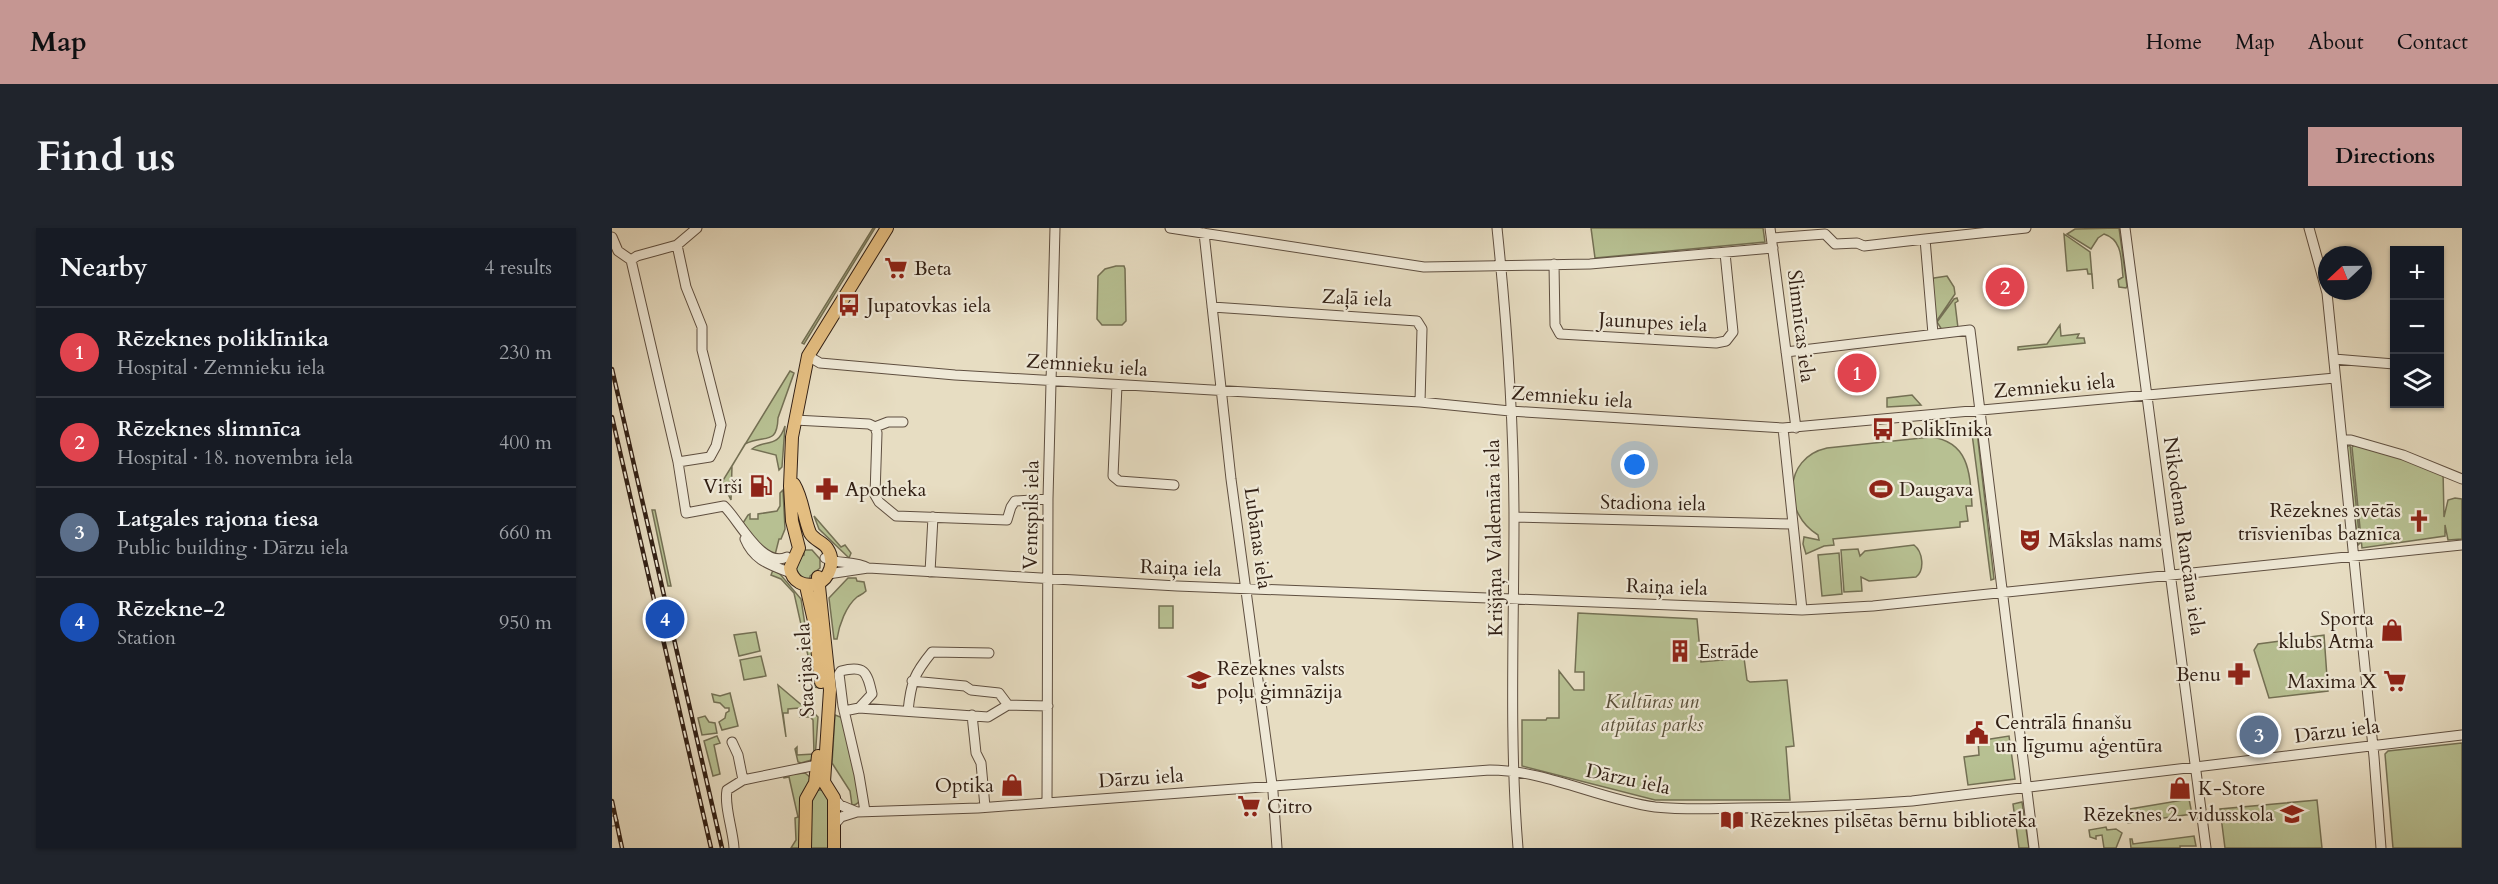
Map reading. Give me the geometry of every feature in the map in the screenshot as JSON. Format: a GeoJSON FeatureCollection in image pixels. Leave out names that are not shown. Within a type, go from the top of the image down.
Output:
{"type":"FeatureCollection","features":[{"type":"Feature","properties":{"kind":"main road"},"geometry":{"type":"LineString","coordinates":[[804,544],[790,511],[795,420],[809,354],[887,228]]}},
{"type":"Feature","properties":{"kind":"main road"},"geometry":{"type":"LineString","coordinates":[[787,572],[797,581],[812,585],[828,574],[826,547],[812,535],[793,478]]}},
{"type":"Feature","properties":{"kind":"main road"},"geometry":{"type":"LineString","coordinates":[[804,544],[787,557],[787,572],[791,584],[803,597],[812,634],[818,648]]}},
{"type":"Feature","properties":{"kind":"main road"},"geometry":{"type":"LineString","coordinates":[[804,544],[818,548],[828,560]]}},
{"type":"Feature","properties":{"kind":"main road"},"geometry":{"type":"LineString","coordinates":[[787,572],[804,544]]}},
{"type":"Feature","properties":{"kind":"main road","name":"Stacijas iela"},"geometry":{"type":"LineString","coordinates":[[805,848],[806,799],[815,783],[822,705],[812,585],[823,572],[828,560]]}},
{"type":"Feature","properties":{"kind":"main road","name":"Stacijas iela"},"geometry":{"type":"LineString","coordinates":[[812,585],[830,690],[825,777],[831,794],[834,848]]}},
{"type":"Feature","properties":{"kind":"main road"},"geometry":{"type":"LineString","coordinates":[[813,788],[831,794]]}},
{"type":"Feature","properties":{"kind":"street"},"geometry":{"type":"LineString","coordinates":[[631,260],[637,256],[677,245],[697,228]]}},
{"type":"Feature","properties":{"kind":"street","name":"Ventspils iela"},"geometry":{"type":"LineString","coordinates":[[1047,803],[1048,499],[1056,228]]}},
{"type":"Feature","properties":{"kind":"street"},"geometry":{"type":"LineString","coordinates":[[1170,228],[1424,267],[1590,264],[1773,248]]}},
{"type":"Feature","properties":{"kind":"street","name":"Krišjāņa Valdemāra iela"},"geometry":{"type":"LineString","coordinates":[[1497,228],[1510,411],[1514,517],[1513,772],[1518,848]]}},
{"type":"Feature","properties":{"kind":"street"},"geometry":{"type":"LineString","coordinates":[[1771,233],[1825,234],[1835,244],[1857,243],[1864,246],[2026,228]]}},
{"type":"Feature","properties":{"kind":"street","name":"Nikodema Rancāna iela"},"geometry":{"type":"LineString","coordinates":[[2125,228],[2206,848]]}},
{"type":"Feature","properties":{"kind":"street"},"geometry":{"type":"LineString","coordinates":[[2309,228],[2325,278],[2373,745],[2380,848]]}},
{"type":"Feature","properties":{"kind":"street","name":"Lubānas iela"},"geometry":{"type":"LineString","coordinates":[[1204,233],[1272,787],[1277,848]]}},
{"type":"Feature","properties":{"kind":"street","name":"Slimnīcas iela"},"geometry":{"type":"LineString","coordinates":[[1771,233],[1796,428]]}},
{"type":"Feature","properties":{"kind":"street"},"geometry":{"type":"LineString","coordinates":[[612,237],[618,251],[631,260],[678,462],[686,513],[721,505],[756,546],[769,556],[778,559],[787,557]]}},
{"type":"Feature","properties":{"kind":"street"},"geometry":{"type":"LineString","coordinates":[[1925,239],[1933,334]]}},
{"type":"Feature","properties":{"kind":"street"},"geometry":{"type":"LineString","coordinates":[[677,245],[686,287],[702,327],[702,350],[721,425],[716,446],[710,457],[678,462]]}},
{"type":"Feature","properties":{"kind":"street","name":"Jaunupes iela"},"geometry":{"type":"LineString","coordinates":[[1554,264],[1555,326],[1560,334],[1716,343],[1726,341],[1733,332],[1725,253]]}},
{"type":"Feature","properties":{"kind":"street","name":"Zaļā iela"},"geometry":{"type":"LineString","coordinates":[[1212,307],[1417,321],[1422,329],[1420,402]]}},
{"type":"Feature","properties":{"kind":"street"},"geometry":{"type":"LineString","coordinates":[[1786,352],[1970,330],[2034,848]]}},
{"type":"Feature","properties":{"kind":"street","name":"Zemnieku iela"},"geometry":{"type":"LineString","coordinates":[[809,354],[823,364],[1783,428],[2335,378]]}},
{"type":"Feature","properties":{"kind":"street"},"geometry":{"type":"LineString","coordinates":[[2334,359],[2390,364]]}},
{"type":"Feature","properties":{"kind":"street"},"geometry":{"type":"LineString","coordinates":[[1117,385],[1113,476],[1119,481],[1174,485]]}},
{"type":"Feature","properties":{"kind":"street"},"geometry":{"type":"LineString","coordinates":[[795,420],[868,424],[875,427],[878,433],[876,498],[896,516],[1007,520],[1015,501],[1048,499]]}},
{"type":"Feature","properties":{"kind":"street"},"geometry":{"type":"LineString","coordinates":[[875,427],[888,422],[903,422]]}},
{"type":"Feature","properties":{"kind":"street"},"geometry":{"type":"LineString","coordinates":[[1783,428],[1802,610]]}},
{"type":"Feature","properties":{"kind":"street"},"geometry":{"type":"LineString","coordinates":[[2343,440],[2351,440],[2403,455],[2462,479]]}},
{"type":"Feature","properties":{"kind":"street"},"geometry":{"type":"LineString","coordinates":[[930,572],[933,517]]}},
{"type":"Feature","properties":{"kind":"street","name":"Stadiona iela"},"geometry":{"type":"LineString","coordinates":[[1514,517],[1792,524]]}},
{"type":"Feature","properties":{"kind":"street"},"geometry":{"type":"LineString","coordinates":[[743,531],[752,552],[761,561],[787,572]]}},
{"type":"Feature","properties":{"kind":"street","name":"Raiņa iela"},"geometry":{"type":"LineString","coordinates":[[828,574],[868,568],[1247,588],[1802,610],[1864,607],[2462,545]]}},
{"type":"Feature","properties":{"kind":"street","name":"Raiņa iela"},"geometry":{"type":"LineString","coordinates":[[828,560],[860,564],[868,568]]}},
{"type":"Feature","properties":{"kind":"street"},"geometry":{"type":"LineString","coordinates":[[908,711],[912,681],[918,668],[932,652],[989,653]]}},
{"type":"Feature","properties":{"kind":"street"},"geometry":{"type":"LineString","coordinates":[[831,794],[840,805],[861,812],[859,775],[844,711],[839,674],[841,671],[858,668],[863,670],[872,693],[859,708]]}},
{"type":"Feature","properties":{"kind":"street"},"geometry":{"type":"LineString","coordinates":[[912,681],[965,686],[972,690],[999,693],[1008,705]]}},
{"type":"Feature","properties":{"kind":"street"},"geometry":{"type":"LineString","coordinates":[[844,711],[859,708],[988,717],[1008,705],[1048,705]]}},
{"type":"Feature","properties":{"kind":"street"},"geometry":{"type":"LineString","coordinates":[[972,715],[976,753],[981,763],[985,807]]}},
{"type":"Feature","properties":{"kind":"street","name":"Dārzu iela"},"geometry":{"type":"LineString","coordinates":[[834,825],[843,816],[861,812],[1047,803],[1490,770],[1513,772],[1654,807],[1694,809],[1823,807],[1912,801],[2462,735]]}},
{"type":"Feature","properties":{"kind":"street"},"geometry":{"type":"LineString","coordinates":[[732,742],[738,755],[743,780]]}},
{"type":"Feature","properties":{"kind":"street"},"geometry":{"type":"LineString","coordinates":[[734,848],[726,798],[727,790],[743,780],[817,765]]}},
{"type":"Feature","properties":{"kind":"green space"},"geometry":{"type":"Polygon","coordinates":[[[875,228],[804,344],[802,343],[875,228]]]}},
{"type":"Feature","properties":{"kind":"green space"},"geometry":{"type":"Polygon","coordinates":[[[1591,228],[1763,228],[1765,242],[1595,258],[1591,228]]]}},
{"type":"Feature","properties":{"kind":"green space"},"geometry":{"type":"Polygon","coordinates":[[[2119,228],[2126,288],[2119,287],[2118,280],[2123,277],[2122,264],[2120,251],[2115,241],[2104,234],[2098,238],[2091,249],[2067,234],[2075,229],[2119,228]]]}},
{"type":"Feature","properties":{"kind":"green space"},"geometry":{"type":"Polygon","coordinates":[[[2064,234],[2090,252],[2092,274],[2088,274],[2087,269],[2067,271],[2064,234]]]}},
{"type":"Feature","properties":{"kind":"green space"},"geometry":{"type":"Polygon","coordinates":[[[1124,266],[1125,269],[1126,321],[1122,325],[1102,325],[1097,319],[1098,276],[1105,269],[1124,266]]]}},
{"type":"Feature","properties":{"kind":"green space"},"geometry":{"type":"Polygon","coordinates":[[[1947,276],[1954,287],[1955,294],[1936,322],[1931,281],[1934,278],[1947,276]]]}},
{"type":"Feature","properties":{"kind":"green space"},"geometry":{"type":"Polygon","coordinates":[[[1957,298],[1958,301],[1955,303],[1958,328],[1942,330],[1937,322],[1957,298]]]}},
{"type":"Feature","properties":{"kind":"green space"},"geometry":{"type":"Polygon","coordinates":[[[2060,325],[2061,336],[2079,334],[2077,338],[2084,338],[2085,343],[2018,350],[2018,347],[2047,344],[2060,325]]]}},
{"type":"Feature","properties":{"kind":"green space"},"geometry":{"type":"Polygon","coordinates":[[[790,371],[794,373],[775,432],[769,438],[745,444],[790,371]]]}},
{"type":"Feature","properties":{"kind":"green space"},"geometry":{"type":"Polygon","coordinates":[[[1912,395],[1921,405],[1887,407],[1887,398],[1912,395]]]}},
{"type":"Feature","properties":{"kind":"green space"},"geometry":{"type":"Polygon","coordinates":[[[1976,423],[1994,579],[1991,580],[1971,426],[1976,423]]]}},
{"type":"Feature","properties":{"kind":"green space"},"geometry":{"type":"Polygon","coordinates":[[[785,426],[782,467],[779,470],[776,455],[752,449],[775,441],[785,426]]]}},
{"type":"Feature","properties":{"kind":"green space","name":"Daugava"},"geometry":{"type":"Polygon","coordinates":[[[1931,437],[1944,440],[1954,446],[1961,453],[1965,462],[1972,506],[1966,506],[1968,521],[1960,522],[1960,527],[1833,539],[1834,545],[1824,546],[1806,554],[1803,544],[1804,537],[1819,540],[1818,535],[1806,526],[1798,514],[1794,501],[1792,487],[1795,474],[1802,463],[1812,454],[1827,448],[1931,437]]]}},
{"type":"Feature","properties":{"kind":"green space"},"geometry":{"type":"Polygon","coordinates":[[[2350,445],[2360,543],[2358,545],[2347,447],[2350,445]]]}},
{"type":"Feature","properties":{"kind":"green space"},"geometry":{"type":"Polygon","coordinates":[[[2355,445],[2443,470],[2444,517],[2448,500],[2462,499],[2462,539],[2448,540],[2445,525],[2445,536],[2362,548],[2352,447],[2355,445]]]}},
{"type":"Feature","properties":{"kind":"green space"},"geometry":{"type":"Polygon","coordinates":[[[737,457],[732,466],[731,500],[722,482],[737,457]]]}},
{"type":"Feature","properties":{"kind":"green space"},"geometry":{"type":"Polygon","coordinates":[[[783,490],[785,529],[779,539],[775,555],[760,547],[743,523],[750,514],[750,519],[758,519],[758,514],[777,511],[780,506],[780,493],[783,490]]]}},
{"type":"Feature","properties":{"kind":"green space"},"geometry":{"type":"Polygon","coordinates":[[[652,510],[655,510],[671,586],[668,586],[652,510]]]}},
{"type":"Feature","properties":{"kind":"green space"},"geometry":{"type":"Polygon","coordinates":[[[814,516],[841,547],[845,545],[851,553],[849,558],[819,529],[814,516]]]}},
{"type":"Feature","properties":{"kind":"green space"},"geometry":{"type":"Polygon","coordinates":[[[1914,545],[1922,561],[1921,570],[1916,577],[1869,581],[1861,577],[1862,591],[1844,592],[1841,550],[1858,549],[1860,556],[1865,551],[1914,545]]]}},
{"type":"Feature","properties":{"kind":"green space"},"geometry":{"type":"Polygon","coordinates":[[[804,550],[812,550],[820,559],[820,568],[810,576],[810,580],[803,579],[796,570],[800,557],[804,555],[804,550]]]}},
{"type":"Feature","properties":{"kind":"green space"},"geometry":{"type":"Polygon","coordinates":[[[1839,553],[1842,594],[1822,596],[1818,555],[1839,553]]]}},
{"type":"Feature","properties":{"kind":"green space"},"geometry":{"type":"Polygon","coordinates":[[[773,570],[780,574],[801,599],[805,625],[818,664],[820,688],[815,687],[794,593],[781,579],[771,575],[773,570]]]}},
{"type":"Feature","properties":{"kind":"green space"},"geometry":{"type":"Polygon","coordinates":[[[848,578],[856,578],[857,581],[864,582],[866,591],[857,597],[846,611],[837,639],[834,639],[829,598],[848,578]]]}},
{"type":"Feature","properties":{"kind":"green space"},"geometry":{"type":"Polygon","coordinates":[[[1159,606],[1173,606],[1173,628],[1159,628],[1159,606]]]}},
{"type":"Feature","properties":{"kind":"green space","name":"Kultūras un atpūtas parks"},"geometry":{"type":"Polygon","coordinates":[[[1578,613],[1697,619],[1701,662],[1744,658],[1747,680],[1750,682],[1787,680],[1794,746],[1786,747],[1790,800],[1655,800],[1522,766],[1522,720],[1559,718],[1559,671],[1574,690],[1584,690],[1584,672],[1575,672],[1578,613]]]}},
{"type":"Feature","properties":{"kind":"green space"},"geometry":{"type":"Polygon","coordinates":[[[756,632],[760,651],[739,656],[734,635],[756,632]]]}},
{"type":"Feature","properties":{"kind":"green space"},"geometry":{"type":"Polygon","coordinates":[[[2324,635],[2328,691],[2269,698],[2254,650],[2258,644],[2324,635]]]}},
{"type":"Feature","properties":{"kind":"green space"},"geometry":{"type":"Polygon","coordinates":[[[761,656],[766,676],[744,680],[740,660],[761,656]]]}},
{"type":"Feature","properties":{"kind":"green space"},"geometry":{"type":"Polygon","coordinates":[[[778,685],[804,707],[806,705],[818,717],[815,759],[798,762],[795,749],[797,747],[797,755],[814,754],[813,720],[810,717],[800,717],[799,708],[788,709],[788,713],[783,713],[786,737],[778,685]]]}},
{"type":"Feature","properties":{"kind":"green space"},"geometry":{"type":"Polygon","coordinates":[[[730,693],[738,726],[722,730],[719,722],[725,718],[729,708],[714,702],[712,694],[720,696],[730,693]]]}},
{"type":"Feature","properties":{"kind":"green space"},"geometry":{"type":"Polygon","coordinates":[[[835,715],[843,718],[861,796],[858,803],[854,805],[852,805],[850,791],[832,763],[835,715]]]}},
{"type":"Feature","properties":{"kind":"green space"},"geometry":{"type":"Polygon","coordinates":[[[705,716],[709,722],[715,723],[717,733],[702,735],[698,718],[705,716]]]}},
{"type":"Feature","properties":{"kind":"green space"},"geometry":{"type":"Polygon","coordinates":[[[717,736],[720,743],[714,745],[720,774],[713,776],[704,741],[717,736]]]}},
{"type":"Feature","properties":{"kind":"green space"},"geometry":{"type":"Polygon","coordinates":[[[2009,736],[2015,779],[1968,785],[1964,757],[1979,755],[1978,741],[2009,736]]]}},
{"type":"Feature","properties":{"kind":"green space"},"geometry":{"type":"Polygon","coordinates":[[[2462,743],[2462,848],[2393,848],[2385,754],[2388,751],[2462,743]]]}},
{"type":"Feature","properties":{"kind":"green space"},"geometry":{"type":"Polygon","coordinates":[[[805,773],[811,778],[803,848],[791,848],[796,840],[795,818],[798,817],[789,777],[784,778],[783,775],[805,773]]]}},
{"type":"Feature","properties":{"kind":"green space"},"geometry":{"type":"Polygon","coordinates":[[[816,790],[828,793],[831,848],[808,848],[808,800],[816,790]]]}},
{"type":"Feature","properties":{"kind":"green space"},"geometry":{"type":"Polygon","coordinates":[[[2189,799],[2192,814],[2128,823],[2126,816],[2130,809],[2189,799]]]}},
{"type":"Feature","properties":{"kind":"green space"},"geometry":{"type":"Polygon","coordinates":[[[2317,800],[2322,848],[2225,848],[2220,809],[2317,800]]]}},
{"type":"Feature","properties":{"kind":"green space"},"geometry":{"type":"Polygon","coordinates":[[[2022,802],[2029,848],[2019,848],[2013,804],[2022,802]]]}},
{"type":"Feature","properties":{"kind":"green space"},"geometry":{"type":"Polygon","coordinates":[[[2106,827],[2107,830],[2116,829],[2122,833],[2116,848],[2104,848],[2102,835],[2096,836],[2096,839],[2090,837],[2089,830],[2106,827]]]}},
{"type":"Feature","properties":{"kind":"green space"},"geometry":{"type":"Polygon","coordinates":[[[2194,836],[2196,846],[2131,848],[2130,839],[2133,844],[2194,836]]]}},
{"type":"Feature","properties":{"kind":"railway"},"geometry":{"type":"LineString","coordinates":[[612,369],[722,848]]}},
{"type":"Feature","properties":{"kind":"railway"},"geometry":{"type":"LineString","coordinates":[[612,417],[711,848]]}},
{"type":"Feature","properties":{"kind":"railway"},"geometry":{"type":"LineString","coordinates":[[612,801],[622,848]]}},
{"type":"Feature","properties":{"kind":"place","name":"Beta"},"geometry":{"type":"Point","coordinates":[896,268]}},
{"type":"Feature","properties":{"kind":"place","name":"Rēzeknes slimnīca"},"geometry":{"type":"Point","coordinates":[2005,287]}},
{"type":"Feature","properties":{"kind":"place","name":"Jupatovkas iela"},"geometry":{"type":"Point","coordinates":[849,305]}},
{"type":"Feature","properties":{"kind":"place","name":"Rēzeknes poliklīnika"},"geometry":{"type":"Point","coordinates":[1857,373]}},
{"type":"Feature","properties":{"kind":"place","name":"Poliklīnika"},"geometry":{"type":"Point","coordinates":[1883,429]}},
{"type":"Feature","properties":{"kind":"place","name":"Virši"},"geometry":{"type":"Point","coordinates":[761,486]}},
{"type":"Feature","properties":{"kind":"place","name":"Apotheka"},"geometry":{"type":"Point","coordinates":[827,489]}},
{"type":"Feature","properties":{"kind":"place","name":"Daugava"},"geometry":{"type":"Point","coordinates":[1881,489]}},
{"type":"Feature","properties":{"kind":"place","name":"Rēzeknes svētās trīsvienības baznīca"},"geometry":{"type":"Point","coordinates":[2419,521]}},
{"type":"Feature","properties":{"kind":"place","name":"Mākslas nams"},"geometry":{"type":"Point","coordinates":[2030,540]}},
{"type":"Feature","properties":{"kind":"place","name":"Rēzekne-2"},"geometry":{"type":"Point","coordinates":[665,619]}},
{"type":"Feature","properties":{"kind":"place","name":"Sporta klubs Atma"},"geometry":{"type":"Point","coordinates":[2392,630]}},
{"type":"Feature","properties":{"kind":"place","name":"Estrāde"},"geometry":{"type":"Point","coordinates":[1680,651]}},
{"type":"Feature","properties":{"kind":"place","name":"Benu"},"geometry":{"type":"Point","coordinates":[2239,674]}},
{"type":"Feature","properties":{"kind":"place","name":"Rēzeknes valsts poļu ģimnāzija"},"geometry":{"type":"Point","coordinates":[1199,680]}},
{"type":"Feature","properties":{"kind":"place","name":"Maxima X"},"geometry":{"type":"Point","coordinates":[2395,681]}},
{"type":"Feature","properties":{"kind":"place","name":"Centrālā finanšu un līgumu aģentūra"},"geometry":{"type":"Point","coordinates":[1977,733]}},
{"type":"Feature","properties":{"kind":"place","name":"Latgales rajona tiesa"},"geometry":{"type":"Point","coordinates":[2259,735]}},
{"type":"Feature","properties":{"kind":"place","name":"Optika"},"geometry":{"type":"Point","coordinates":[1012,785]}},
{"type":"Feature","properties":{"kind":"place","name":"K-Store"},"geometry":{"type":"Point","coordinates":[2180,788]}},
{"type":"Feature","properties":{"kind":"place","name":"Citro"},"geometry":{"type":"Point","coordinates":[1249,806]}},
{"type":"Feature","properties":{"kind":"place","name":"Rēzeknes 2. vidusskola"},"geometry":{"type":"Point","coordinates":[2292,814]}},
{"type":"Feature","properties":{"kind":"place","name":"Rēzeknes pilsētas bērnu bibliotēka"},"geometry":{"type":"Point","coordinates":[1732,820]}}]}
